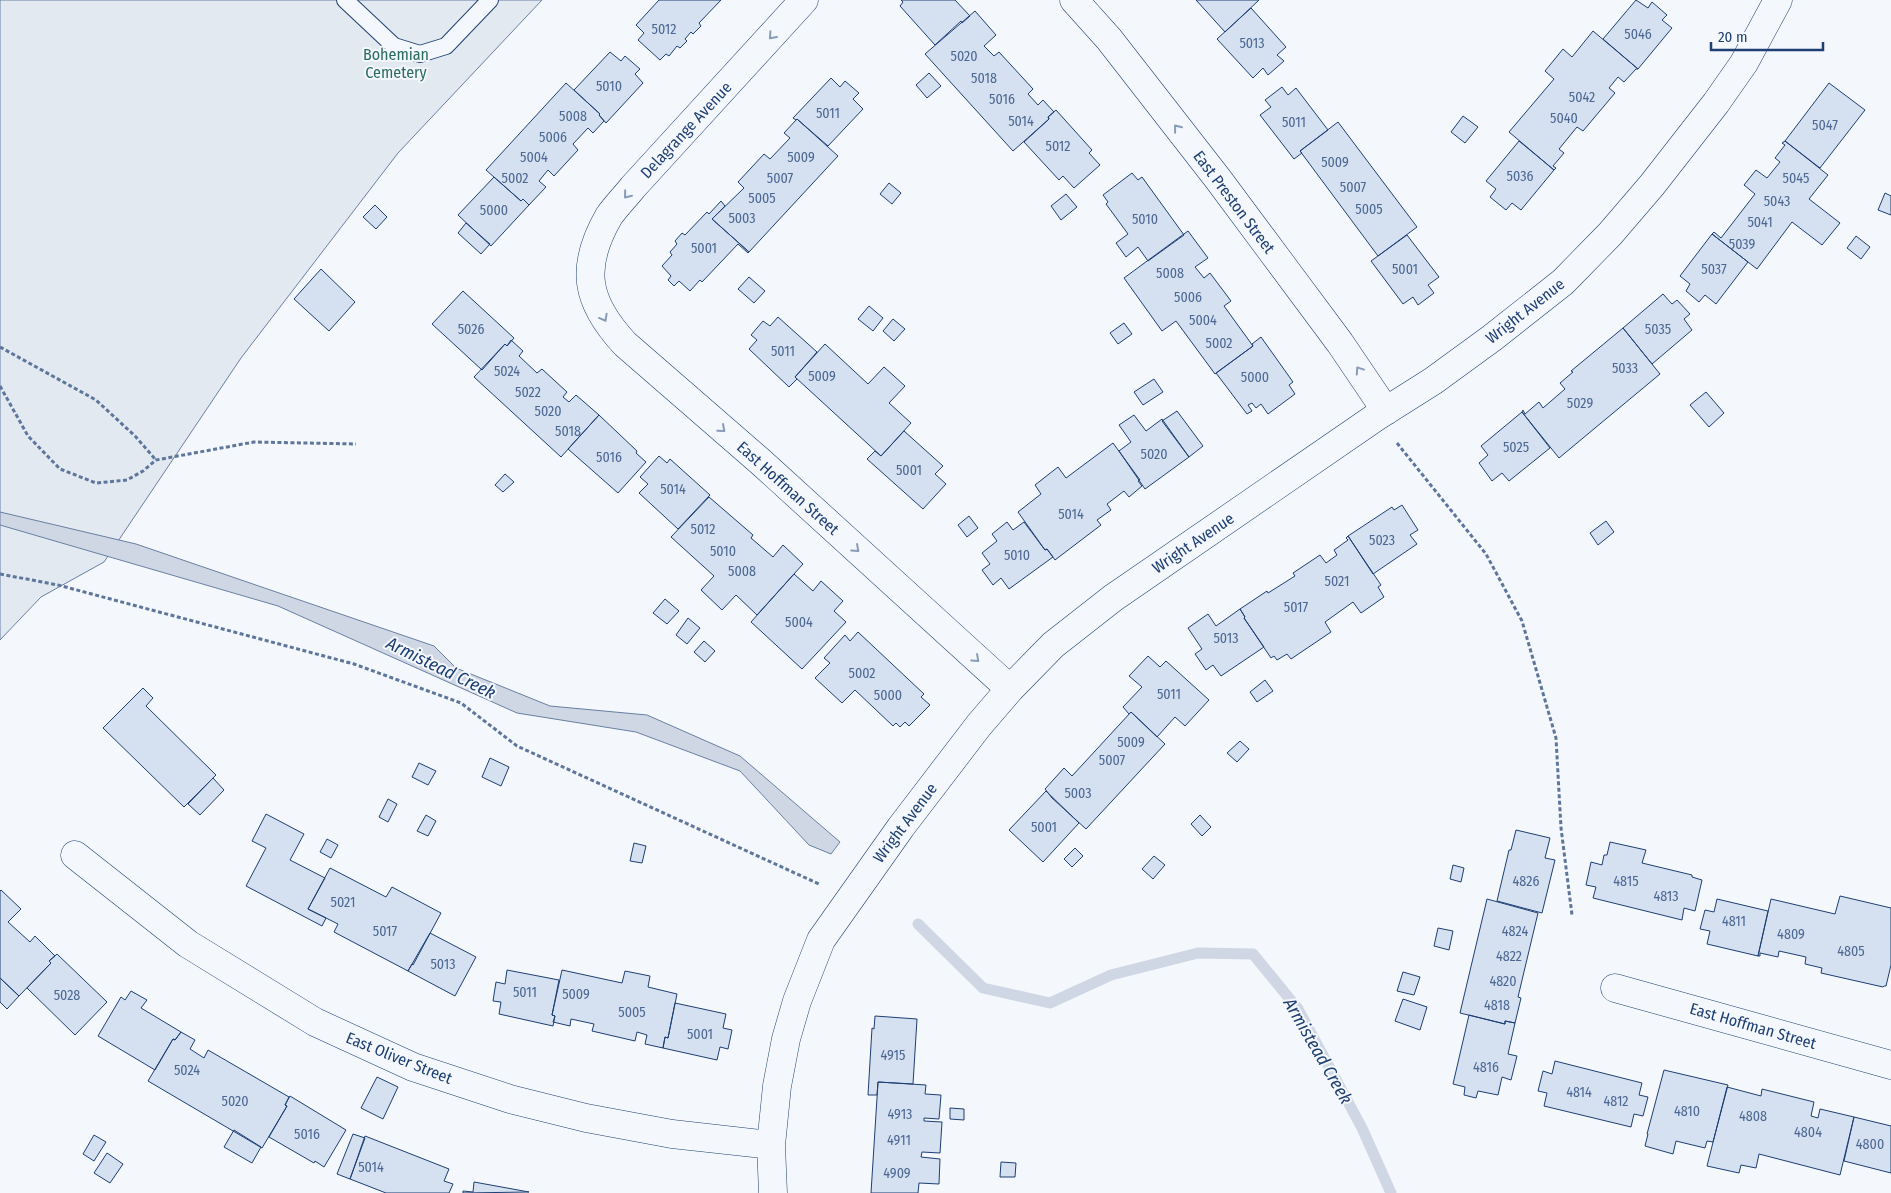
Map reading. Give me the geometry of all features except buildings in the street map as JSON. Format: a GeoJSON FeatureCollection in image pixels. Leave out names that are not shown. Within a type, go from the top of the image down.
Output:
{"type":"FeatureCollection","features":[{"type":"Feature","properties":{"kind":"street","name":"Delagrange Avenue"},"geometry":{"type":"LineString","coordinates":[[590,272],[594,248],[610,216],[634,187],[804,0]]}},
{"type":"Feature","properties":{"kind":"street","name":"East Preston Street"},"geometry":{"type":"LineString","coordinates":[[1074,0],[1109,39],[1218,179],[1340,343],[1381,414]]}},
{"type":"Feature","properties":{"kind":"street","name":"Wright Avenue"},"geometry":{"type":"LineString","coordinates":[[773,1193],[771,1145],[777,1086],[786,1039],[797,1002],[821,940],[907,819],[979,725],[1010,689],[1053,645],[1113,598],[1381,414],[1433,381],[1556,287],[1610,234],[1652,185],[1716,103],[1744,63],[1768,4]]}},
{"type":"Feature","properties":{"kind":"street","name":"East Hoffman Street"},"geometry":{"type":"LineString","coordinates":[[590,272],[595,301],[608,325],[626,344],[762,463],[1010,689]]}},
{"type":"Feature","properties":{"kind":"street","name":"East Oliver Street"},"geometry":{"type":"LineString","coordinates":[[75,855],[197,949],[315,1022],[413,1067],[510,1099],[586,1118],[672,1134],[771,1145]]}},
{"type":"Feature","properties":{"kind":"street","name":"East Hoffman Street"},"geometry":{"type":"LineString","coordinates":[[1615,988],[1891,1065]]}},
{"type":"Feature","properties":{"kind":"lane"},"geometry":{"type":"LineString","coordinates":[[346,0],[394,46],[420,54],[446,46],[490,0]]}},
{"type":"Feature","properties":{"kind":"path"},"geometry":{"type":"LineString","coordinates":[[0,347],[96,400],[135,436],[156,460]]}},
{"type":"Feature","properties":{"kind":"path"},"geometry":{"type":"LineString","coordinates":[[0,386],[28,436],[60,469],[96,483],[126,480],[143,471],[156,460],[254,442],[356,444]]}},
{"type":"Feature","properties":{"kind":"path"},"geometry":{"type":"LineString","coordinates":[[1381,414],[1486,554],[1522,621],[1556,738],[1561,828],[1572,914]]}},
{"type":"Feature","properties":{"kind":"path"},"geometry":{"type":"LineString","coordinates":[[0,574],[58,585],[354,664],[461,702],[517,746],[850,898]]}},
{"type":"Feature","properties":{"kind":"green space","name":"Bohemian Cemetery"},"geometry":{"type":"Polygon","coordinates":[[[0,0],[542,0],[398,153],[241,358],[104,562],[41,597],[0,640],[0,0]]]}},
{"type":"Feature","properties":{"kind":"water"},"geometry":{"type":"Polygon","coordinates":[[[0,512],[136,544],[434,646],[456,668],[550,706],[647,715],[740,756],[840,842],[831,854],[809,845],[740,771],[636,732],[517,713],[278,606],[0,525],[0,512]]]}},
{"type":"Feature","properties":{"kind":"waterway","name":"Armistead Creek"},"geometry":{"type":"LineString","coordinates":[[918,924],[983,988],[1050,1003],[1111,975],[1198,953],[1253,954],[1298,1009],[1362,1128],[1391,1193]]}}]}
